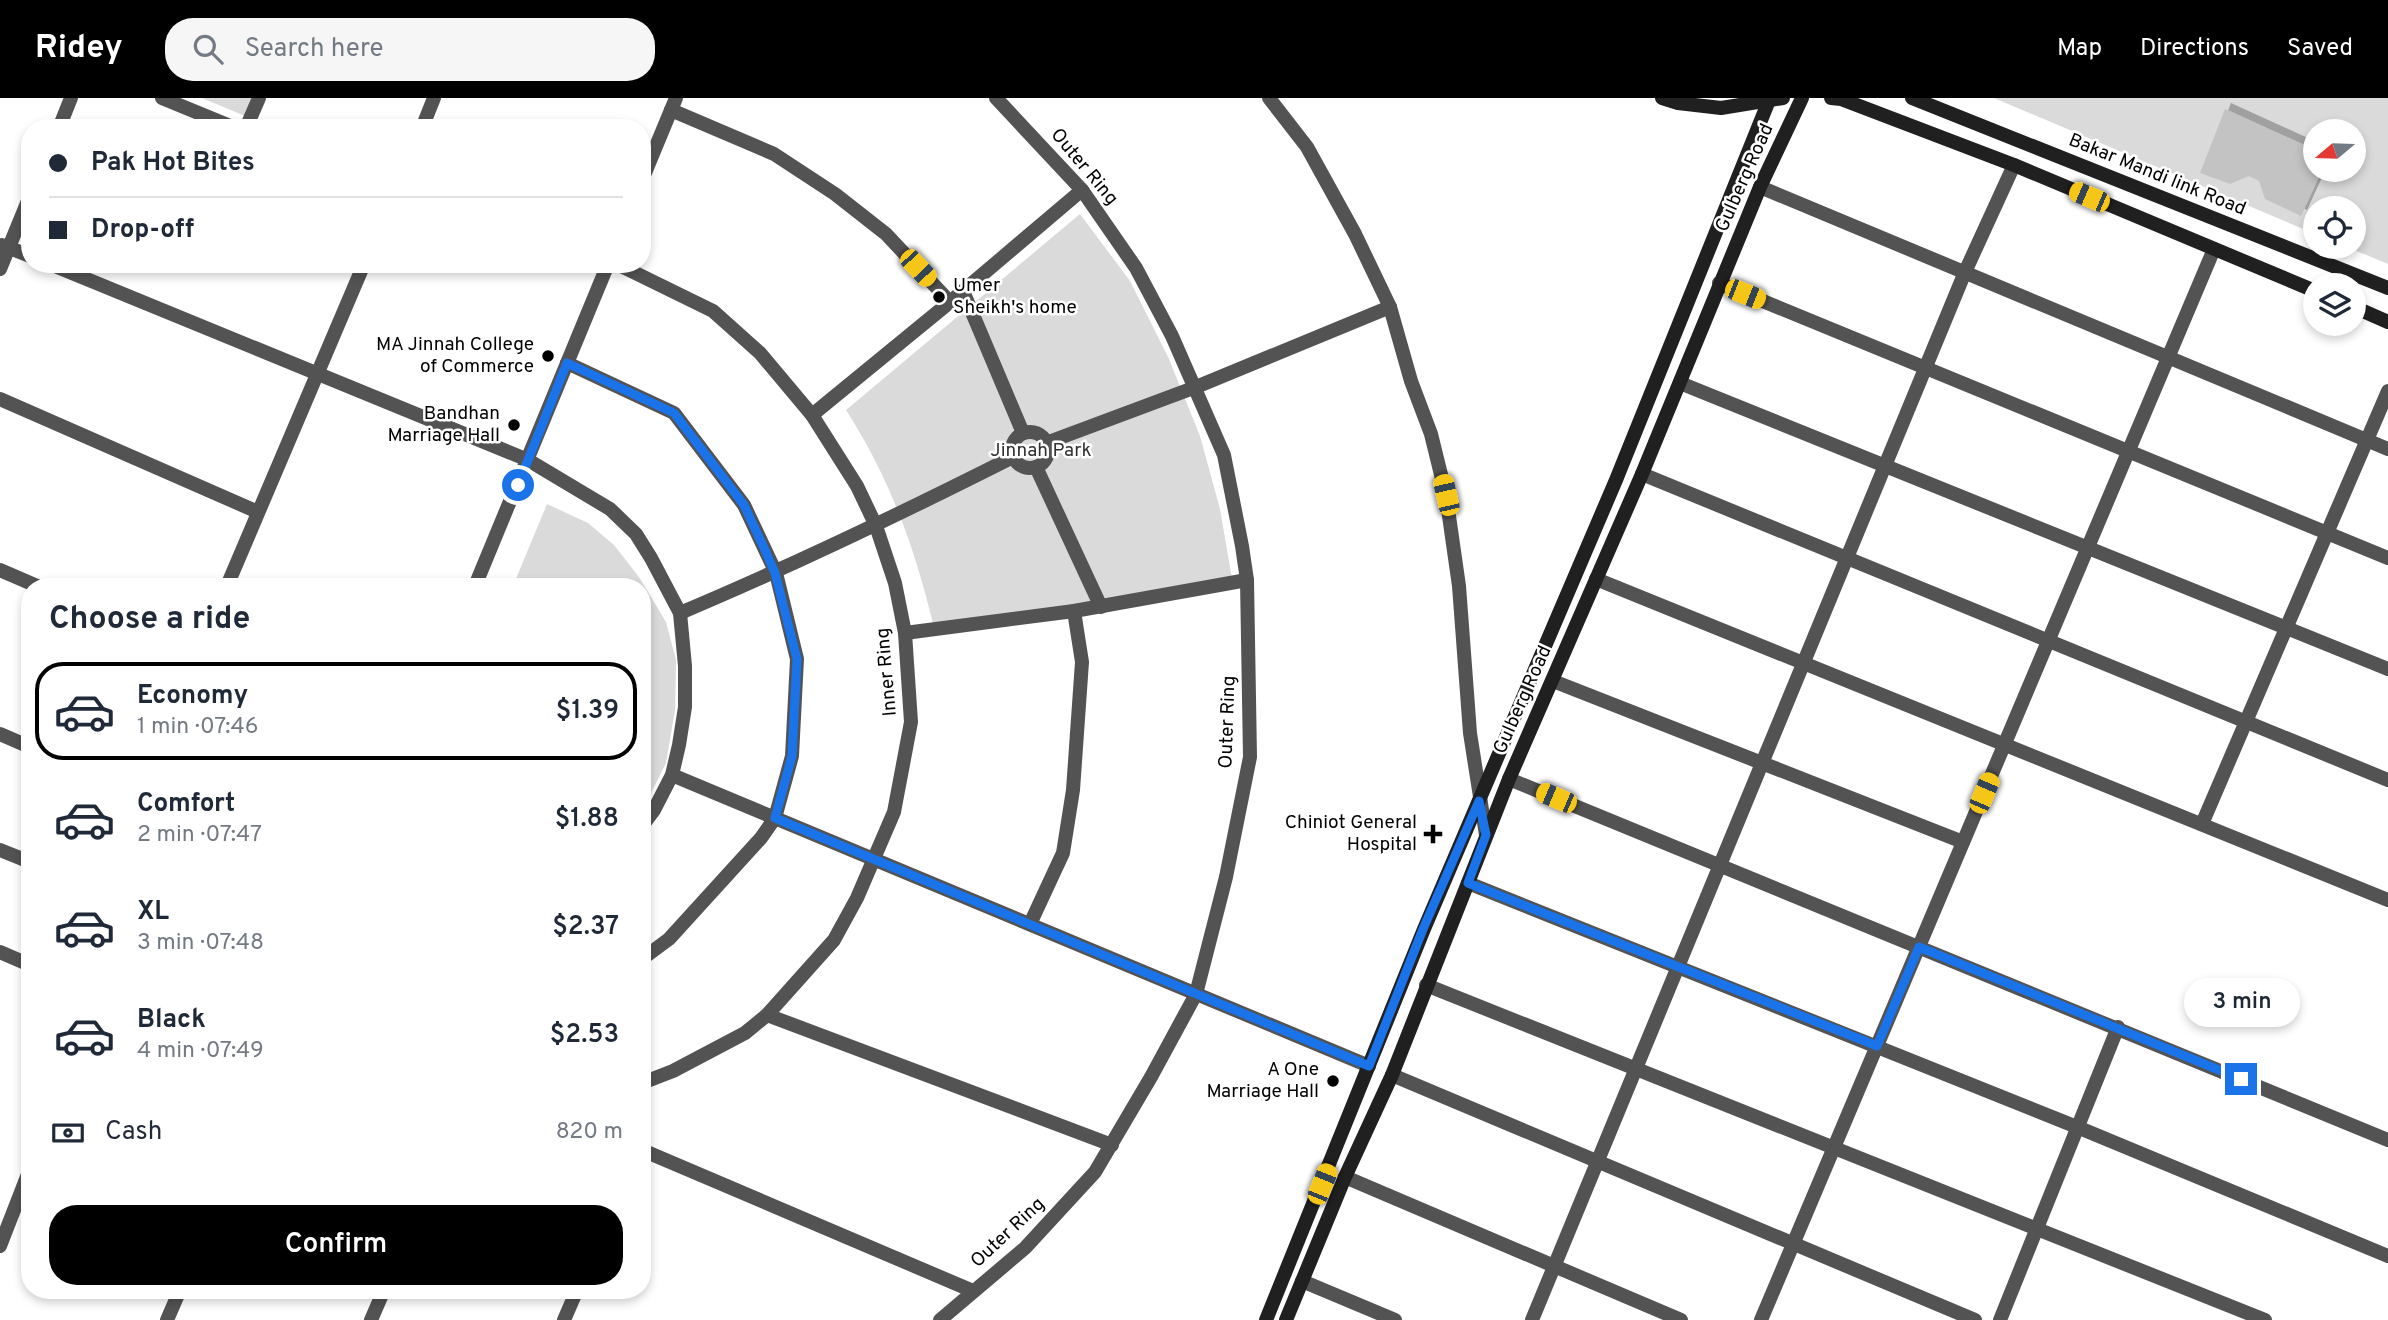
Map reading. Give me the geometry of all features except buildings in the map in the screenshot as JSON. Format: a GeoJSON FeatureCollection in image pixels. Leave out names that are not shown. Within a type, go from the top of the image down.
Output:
{"type":"FeatureCollection","features":[{"type":"Feature","properties":{"kind":"main road"},"geometry":{"type":"LineString","coordinates":[[1662,98],[1678,103],[1721,108],[1774,99]]}},
{"type":"Feature","properties":{"kind":"main road","name":"Gulberg Road"},"geometry":{"type":"LineString","coordinates":[[1286,1320],[1345,1177],[1392,1075],[1509,779],[1642,474],[1760,187],[1802,98]]}},
{"type":"Feature","properties":{"kind":"main road"},"geometry":{"type":"LineString","coordinates":[[1830,98],[1841,99],[2014,165],[2303,286]]}},
{"type":"Feature","properties":{"kind":"main road","name":"Bakar Mandi link Road"},"geometry":{"type":"LineString","coordinates":[[1912,98],[2388,288]]}},
{"type":"Feature","properties":{"kind":"main road","name":"Gulberg Road"},"geometry":{"type":"LineString","coordinates":[[1266,1320],[1423,929],[1616,480],[1774,99]]}},
{"type":"Feature","properties":{"kind":"main road"},"geometry":{"type":"LineString","coordinates":[[2366,312],[2388,322]]}},
{"type":"Feature","properties":{"kind":"street"},"geometry":{"type":"LineString","coordinates":[[63,119],[71,98]]}},
{"type":"Feature","properties":{"kind":"street"},"geometry":{"type":"LineString","coordinates":[[162,98],[213,119]]}},
{"type":"Feature","properties":{"kind":"street"},"geometry":{"type":"LineString","coordinates":[[250,119],[259,98]]}},
{"type":"Feature","properties":{"kind":"street"},"geometry":{"type":"LineString","coordinates":[[426,119],[434,98]]}},
{"type":"Feature","properties":{"kind":"street","name":"Outer Ring"},"geometry":{"type":"LineString","coordinates":[[940,1320],[1025,1248],[1095,1172],[1196,994],[1226,877],[1250,757],[1247,580],[1224,455],[1172,336],[1136,268],[1082,190],[996,98]]}},
{"type":"Feature","properties":{"kind":"street"},"geometry":{"type":"LineString","coordinates":[[1269,98],[1307,147],[1355,234],[1390,307],[1410,381],[1432,434],[1446,495],[1460,586],[1470,733],[1486,835]]}},
{"type":"Feature","properties":{"kind":"street"},"geometry":{"type":"LineString","coordinates":[[651,159],[674,104],[774,154],[835,194],[886,233],[950,302]]}},
{"type":"Feature","properties":{"kind":"street"},"geometry":{"type":"LineString","coordinates":[[1532,1320],[1965,272],[2014,165]]}},
{"type":"Feature","properties":{"kind":"street"},"geometry":{"type":"LineString","coordinates":[[1760,187],[2388,449]]}},
{"type":"Feature","properties":{"kind":"street"},"geometry":{"type":"LineString","coordinates":[[812,415],[1082,190]]}},
{"type":"Feature","properties":{"kind":"street"},"geometry":{"type":"LineString","coordinates":[[0,269],[4,246],[21,213]]}},
{"type":"Feature","properties":{"kind":"street"},"geometry":{"type":"LineString","coordinates":[[4,246],[21,253]]}},
{"type":"Feature","properties":{"kind":"street"},"geometry":{"type":"LineString","coordinates":[[1761,1320],[2214,249]]}},
{"type":"Feature","properties":{"kind":"street"},"geometry":{"type":"LineString","coordinates":[[72,273],[528,460],[610,509],[636,534],[680,612],[685,666],[685,707],[672,775],[651,814]]}},
{"type":"Feature","properties":{"kind":"street"},"geometry":{"type":"LineString","coordinates":[[230,578],[360,273]]}},
{"type":"Feature","properties":{"kind":"street"},"geometry":{"type":"LineString","coordinates":[[478,578],[604,273]]}},
{"type":"Feature","properties":{"kind":"street","name":"Inner Ring"},"geometry":{"type":"LineString","coordinates":[[636,273],[713,310],[760,354],[812,415],[857,486],[876,526],[895,583],[905,633],[911,722],[894,812],[857,898],[834,940],[767,1015],[745,1033],[651,1079]]}},
{"type":"Feature","properties":{"kind":"street"},"geometry":{"type":"LineString","coordinates":[[1719,283],[2388,558]]}},
{"type":"Feature","properties":{"kind":"street"},"geometry":{"type":"LineString","coordinates":[[963,291],[1023,433]]}},
{"type":"Feature","properties":{"kind":"street"},"geometry":{"type":"LineString","coordinates":[[1046,443],[1196,387],[1390,307]]}},
{"type":"Feature","properties":{"kind":"street"},"geometry":{"type":"LineString","coordinates":[[567,363],[674,413],[744,505],[775,573],[797,659],[792,756],[775,818],[761,838],[669,939],[651,952]]}},
{"type":"Feature","properties":{"kind":"street"},"geometry":{"type":"LineString","coordinates":[[1680,383],[2388,669]]}},
{"type":"Feature","properties":{"kind":"street"},"geometry":{"type":"LineString","coordinates":[[2203,824],[2388,391]]}},
{"type":"Feature","properties":{"kind":"street"},"geometry":{"type":"LineString","coordinates":[[0,399],[258,512]]}},
{"type":"Feature","properties":{"kind":"street"},"geometry":{"type":"LineString","coordinates":[[1023,433],[1039,435],[1046,443],[1047,454],[1036,467],[1020,465],[1013,457],[1014,441],[1023,433]]}},
{"type":"Feature","properties":{"kind":"street"},"geometry":{"type":"LineString","coordinates":[[680,612],[775,573],[876,526],[1013,457]]}},
{"type":"Feature","properties":{"kind":"street"},"geometry":{"type":"LineString","coordinates":[[1036,467],[1101,607]]}},
{"type":"Feature","properties":{"kind":"street"},"geometry":{"type":"LineString","coordinates":[[1642,474],[2388,780]]}},
{"type":"Feature","properties":{"kind":"street"},"geometry":{"type":"LineString","coordinates":[[0,570],[21,579]]}},
{"type":"Feature","properties":{"kind":"street"},"geometry":{"type":"LineString","coordinates":[[1596,579],[2388,900]]}},
{"type":"Feature","properties":{"kind":"street"},"geometry":{"type":"LineString","coordinates":[[905,633],[1101,607],[1247,580]]}},
{"type":"Feature","properties":{"kind":"street"},"geometry":{"type":"LineString","coordinates":[[1030,924],[1063,853],[1073,790],[1082,662],[1074,611]]}},
{"type":"Feature","properties":{"kind":"street"},"geometry":{"type":"LineString","coordinates":[[1553,681],[1760,765],[1963,842]]}},
{"type":"Feature","properties":{"kind":"street"},"geometry":{"type":"LineString","coordinates":[[0,734],[21,743]]}},
{"type":"Feature","properties":{"kind":"street"},"geometry":{"type":"LineString","coordinates":[[672,775],[1369,1066]]}},
{"type":"Feature","properties":{"kind":"street"},"geometry":{"type":"LineString","coordinates":[[1509,779],[2388,1140]]}},
{"type":"Feature","properties":{"kind":"street"},"geometry":{"type":"LineString","coordinates":[[0,850],[21,858]]}},
{"type":"Feature","properties":{"kind":"street"},"geometry":{"type":"LineString","coordinates":[[1468,883],[2077,1127],[2388,1256]]}},
{"type":"Feature","properties":{"kind":"street"},"geometry":{"type":"LineString","coordinates":[[0,952],[21,961]]}},
{"type":"Feature","properties":{"kind":"street"},"geometry":{"type":"LineString","coordinates":[[1426,985],[2265,1320]]}},
{"type":"Feature","properties":{"kind":"street"},"geometry":{"type":"LineString","coordinates":[[767,1015],[1112,1144]]}},
{"type":"Feature","properties":{"kind":"street"},"geometry":{"type":"LineString","coordinates":[[2000,1320],[2118,1027]]}},
{"type":"Feature","properties":{"kind":"street"},"geometry":{"type":"LineString","coordinates":[[1392,1075],[1975,1320]]}},
{"type":"Feature","properties":{"kind":"street"},"geometry":{"type":"LineString","coordinates":[[651,1154],[973,1291]]}},
{"type":"Feature","properties":{"kind":"street"},"geometry":{"type":"LineString","coordinates":[[1345,1177],[1681,1320]]}},
{"type":"Feature","properties":{"kind":"street"},"geometry":{"type":"LineString","coordinates":[[0,1246],[21,1192]]}},
{"type":"Feature","properties":{"kind":"street"},"geometry":{"type":"LineString","coordinates":[[1302,1281],[1395,1320]]}},
{"type":"Feature","properties":{"kind":"street"},"geometry":{"type":"LineString","coordinates":[[167,1320],[176,1299]]}},
{"type":"Feature","properties":{"kind":"street"},"geometry":{"type":"LineString","coordinates":[[371,1320],[380,1299]]}},
{"type":"Feature","properties":{"kind":"street"},"geometry":{"type":"LineString","coordinates":[[564,1320],[573,1299]]}},
{"type":"Feature","properties":{"kind":"green space"},"geometry":{"type":"Polygon","coordinates":[[[202,98],[261,98],[252,119],[202,98]]]}},
{"type":"Feature","properties":{"kind":"green space"},"geometry":{"type":"Polygon","coordinates":[[[1994,98],[2388,98],[2388,264],[2366,255],[2366,196],[2303,196],[2303,229],[1994,98]]]}},
{"type":"Feature","properties":{"kind":"green space","name":"Jinnah Park"},"geometry":{"type":"Polygon","coordinates":[[[1080,214],[1130,281],[1169,359],[1200,436],[1220,509],[1232,579],[935,632],[900,517],[876,463],[846,410],[1080,214]]]}},
{"type":"Feature","properties":{"kind":"green space"},"geometry":{"type":"Polygon","coordinates":[[[547,504],[588,523],[614,545],[640,578],[516,578],[547,504]]]}},
{"type":"Feature","properties":{"kind":"green space"},"geometry":{"type":"Polygon","coordinates":[[[651,597],[666,622],[676,660],[675,710],[666,763],[651,793],[651,597]]]}},
{"type":"Feature","properties":{"kind":"place","name":"Umer Sheikh's home"},"geometry":{"type":"Point","coordinates":[939,297]}},
{"type":"Feature","properties":{"kind":"place","name":"MA Jinnah College of Commerce"},"geometry":{"type":"Point","coordinates":[548,356]}},
{"type":"Feature","properties":{"kind":"place","name":"Bandhan Marriage Hall"},"geometry":{"type":"Point","coordinates":[514,425]}},
{"type":"Feature","properties":{"kind":"place","name":"Chiniot General Hospital"},"geometry":{"type":"Point","coordinates":[1433,834]}},
{"type":"Feature","properties":{"kind":"place","name":"A One Marriage Hall"},"geometry":{"type":"Point","coordinates":[1333,1081]}},
{"type":"Feature","properties":{"kind":"route"},"geometry":{"type":"LineString","coordinates":[[518,485],[567,363],[674,413],[744,505],[775,573],[797,659],[792,756],[775,818],[1369,1066],[1423,929],[1479,801],[1486,835],[1468,883],[1877,1046],[1919,947],[2241,1079]]}}]}
